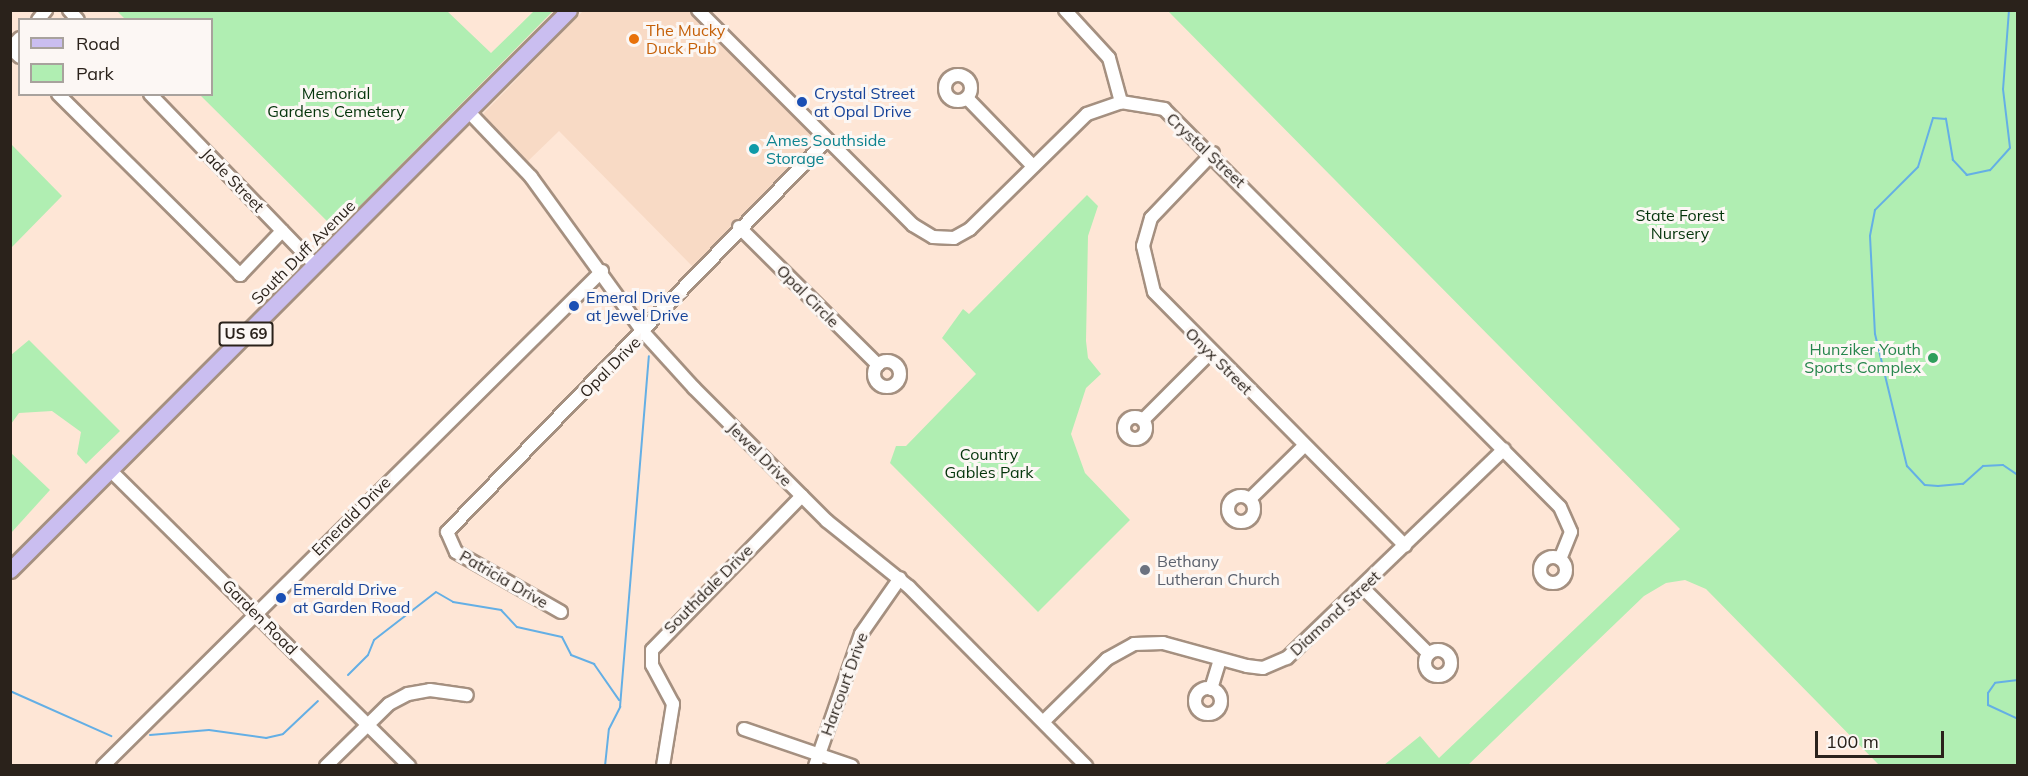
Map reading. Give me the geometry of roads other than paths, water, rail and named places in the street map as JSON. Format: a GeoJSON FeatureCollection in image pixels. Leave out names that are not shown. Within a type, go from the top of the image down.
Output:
{"type":"FeatureCollection","features":[{"type":"Feature","properties":{"kind":"main road","name":"South Duff Avenue"},"geometry":{"type":"LineString","coordinates":[[10,570],[569,10]]}},
{"type":"Feature","properties":{"kind":"street","name":"Crystal Street"},"geometry":{"type":"LineString","coordinates":[[698,10],[918,229],[943,239],[970,229],[1087,114],[1121,102],[1164,110],[1213,153],[1567,516],[1571,540],[1560,559]]}},
{"type":"Feature","properties":{"kind":"street"},"geometry":{"type":"LineString","coordinates":[[1065,10],[1109,58],[1121,102]]}},
{"type":"Feature","properties":{"kind":"street"},"geometry":{"type":"LineString","coordinates":[[18,40],[10,48],[18,55]]}},
{"type":"Feature","properties":{"kind":"street"},"geometry":{"type":"LineString","coordinates":[[60,96],[240,275],[282,231]]}},
{"type":"Feature","properties":{"kind":"street","name":"Jade Street"},"geometry":{"type":"LineString","coordinates":[[152,96],[315,265]]}},
{"type":"Feature","properties":{"kind":"street"},"geometry":{"type":"LineString","coordinates":[[967,98],[1034,166]]}},
{"type":"Feature","properties":{"kind":"street","name":"Jewel Drive"},"geometry":{"type":"LineString","coordinates":[[468,111],[531,177],[602,271],[644,333],[802,496],[900,578],[1086,765]]}},
{"type":"Feature","properties":{"kind":"street","name":"Opal Drive"},"geometry":{"type":"LineString","coordinates":[[448,543],[454,522],[644,333],[739,227],[827,140]]}},
{"type":"Feature","properties":{"kind":"street","name":"Onyx Street"},"geometry":{"type":"LineString","coordinates":[[1213,153],[1160,205],[1143,246],[1154,292],[1210,353],[1405,546]]}},
{"type":"Feature","properties":{"kind":"street","name":"Opal Circle"},"geometry":{"type":"LineString","coordinates":[[739,227],[878,365]]}},
{"type":"Feature","properties":{"kind":"street","name":"Emerald Drive"},"geometry":{"type":"LineString","coordinates":[[103,765],[602,271]]}},
{"type":"Feature","properties":{"kind":"street"},"geometry":{"type":"LineString","coordinates":[[1143,420],[1210,353]]}},
{"type":"Feature","properties":{"kind":"street"},"geometry":{"type":"LineString","coordinates":[[1250,499],[1304,446]]}},
{"type":"Feature","properties":{"kind":"street","name":"Diamond Street"},"geometry":{"type":"LineString","coordinates":[[1044,721],[1107,659],[1134,644],[1163,643],[1220,660],[1263,668],[1287,658],[1363,588],[1504,449]]}},
{"type":"Feature","properties":{"kind":"street","name":"Garden Road"},"geometry":{"type":"LineString","coordinates":[[111,470],[409,765]]}},
{"type":"Feature","properties":{"kind":"street","name":"Southdale Drive"},"geometry":{"type":"LineString","coordinates":[[663,765],[673,704],[652,665],[652,650],[802,496]]}},
{"type":"Feature","properties":{"kind":"street","name":"Patricia Drive"},"geometry":{"type":"LineString","coordinates":[[448,543],[561,612]]}},
{"type":"Feature","properties":{"kind":"street","name":"Harcourt Drive"},"geometry":{"type":"LineString","coordinates":[[817,760],[861,634],[900,578]]}},
{"type":"Feature","properties":{"kind":"street"},"geometry":{"type":"LineString","coordinates":[[1363,588],[1429,654]]}},
{"type":"Feature","properties":{"kind":"street"},"geometry":{"type":"LineString","coordinates":[[1211,688],[1220,660]]}},
{"type":"Feature","properties":{"kind":"street"},"geometry":{"type":"LineString","coordinates":[[327,765],[368,724],[408,694],[430,690],[467,695]]}},
{"type":"Feature","properties":{"kind":"street"},"geometry":{"type":"LineString","coordinates":[[744,729],[817,760],[852,765]]}},
{"type":"Feature","properties":{"kind":"waterway"},"geometry":{"type":"LineString","coordinates":[[2009,10],[2003,89],[2010,148],[1990,170],[1967,175],[1953,160],[1946,119],[1933,118],[1918,167],[1875,210],[1870,236],[1875,334],[1907,466],[1925,485],[1963,484],[1983,466],[2003,465],[2018,475]]}},
{"type":"Feature","properties":{"kind":"waterway"},"geometry":{"type":"LineString","coordinates":[[605,766],[609,729],[620,707],[649,356]]}},
{"type":"Feature","properties":{"kind":"waterway"},"geometry":{"type":"LineString","coordinates":[[348,675],[368,655],[374,640],[436,592],[453,602],[501,610],[517,627],[562,637],[571,655],[594,664],[619,700]]}},
{"type":"Feature","properties":{"kind":"waterway"},"geometry":{"type":"LineString","coordinates":[[2018,680],[1995,683],[1988,693],[1988,705],[2018,719]]}},
{"type":"Feature","properties":{"kind":"waterway"},"geometry":{"type":"LineString","coordinates":[[10,691],[111,736]]}},
{"type":"Feature","properties":{"kind":"waterway"},"geometry":{"type":"LineString","coordinates":[[150,735],[209,730],[266,738],[283,734],[318,701]]}},
{"type":"Feature","properties":{"kind":"place","name":"The Mucky Duck Pub"},"geometry":{"type":"Point","coordinates":[634,39]}},
{"type":"Feature","properties":{"kind":"place","name":"Crystal Street at Opal Drive"},"geometry":{"type":"Point","coordinates":[802,102]}},
{"type":"Feature","properties":{"kind":"place","name":"Ames Southside Storage"},"geometry":{"type":"Point","coordinates":[754,149]}},
{"type":"Feature","properties":{"kind":"place","name":"Emeral Drive at Jewel Drive"},"geometry":{"type":"Point","coordinates":[574,306]}},
{"type":"Feature","properties":{"kind":"place","name":"Hunziker Youth Sports Complex"},"geometry":{"type":"Point","coordinates":[1933,358]}},
{"type":"Feature","properties":{"kind":"place","name":"Bethany Lutheran Church"},"geometry":{"type":"Point","coordinates":[1145,570]}},
{"type":"Feature","properties":{"kind":"place","name":"Emerald Drive at Garden Road"},"geometry":{"type":"Point","coordinates":[281,598]}},
{"type":"Feature","properties":{"kind":"park label","name":"Memorial Gardens Cemetery"},"geometry":{"type":"Point","coordinates":[336,102]}},
{"type":"Feature","properties":{"kind":"park label","name":"State Forest Nursery"},"geometry":{"type":"Point","coordinates":[1680,224]}},
{"type":"Feature","properties":{"kind":"park label","name":"Country Gables Park"},"geometry":{"type":"Point","coordinates":[989,463]}}]}
